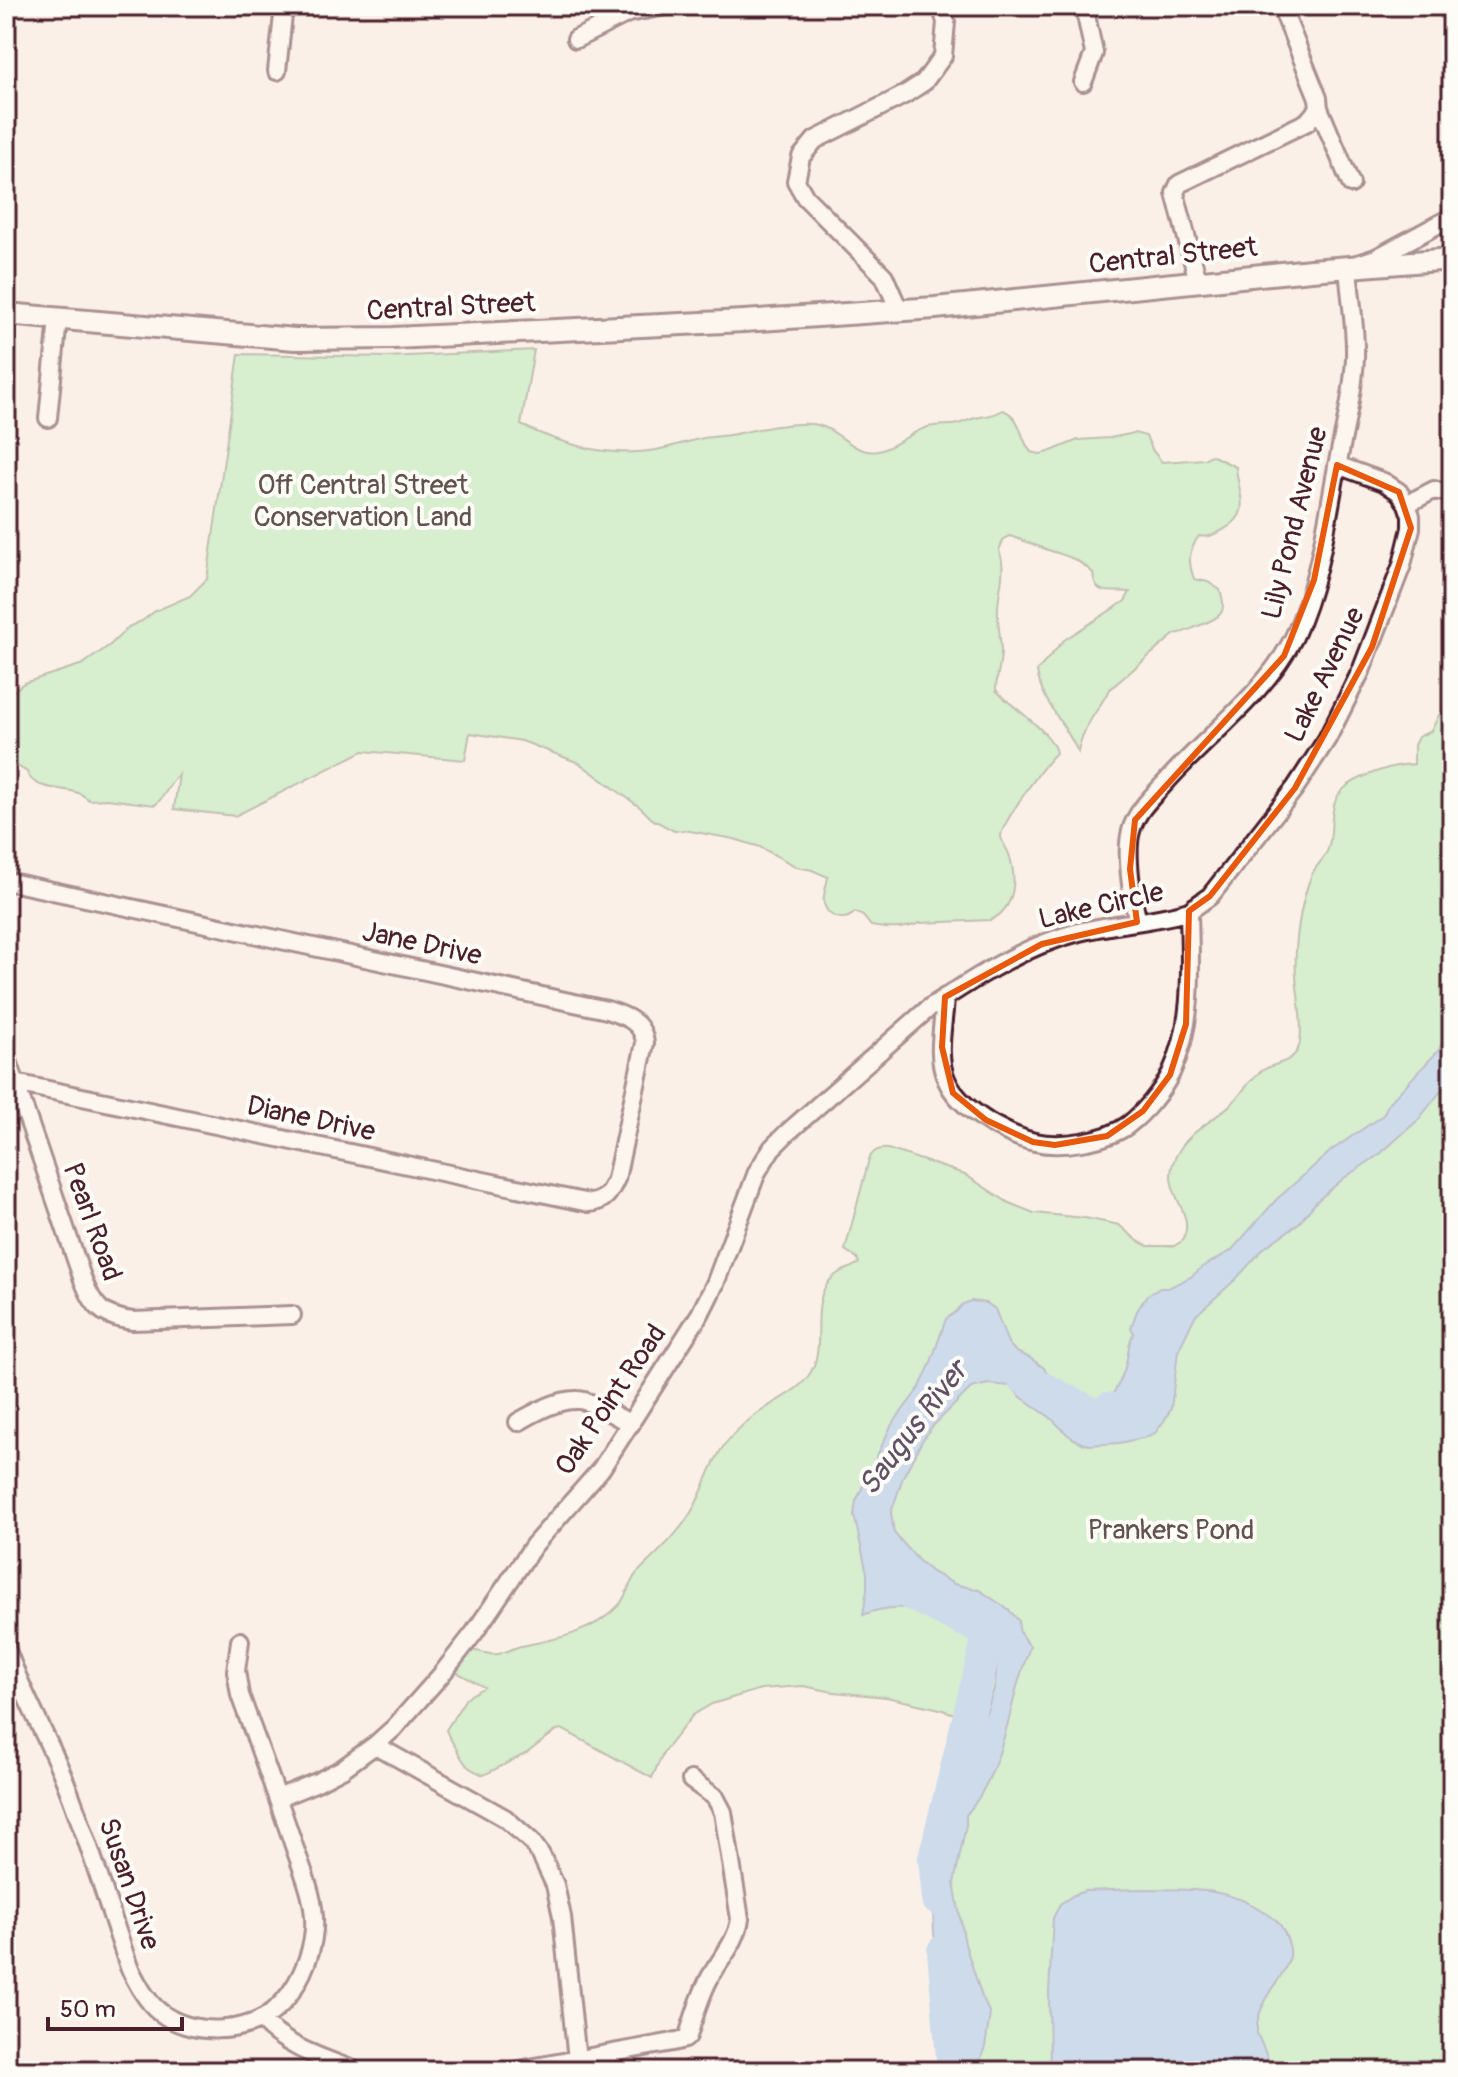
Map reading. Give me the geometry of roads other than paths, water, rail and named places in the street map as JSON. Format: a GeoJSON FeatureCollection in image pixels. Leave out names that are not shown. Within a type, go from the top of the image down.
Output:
{"type":"FeatureCollection","features":[{"type":"Feature","properties":{"kind":"street"},"geometry":{"type":"LineString","coordinates":[[277,71],[284,6]]}},
{"type":"Feature","properties":{"kind":"street"},"geometry":{"type":"LineString","coordinates":[[576,39],[628,13],[666,6]]}},
{"type":"Feature","properties":{"kind":"street"},"geometry":{"type":"LineString","coordinates":[[899,310],[884,276],[805,197],[796,181],[801,157],[815,140],[924,82],[943,56],[946,22],[941,6]]}},
{"type":"Feature","properties":{"kind":"street"},"geometry":{"type":"LineString","coordinates":[[1083,82],[1094,53],[1084,6]]}},
{"type":"Feature","properties":{"kind":"street"},"geometry":{"type":"LineString","coordinates":[[1281,6],[1351,184]]}},
{"type":"Feature","properties":{"kind":"street"},"geometry":{"type":"LineString","coordinates":[[1198,281],[1175,193],[1179,184],[1307,122],[1319,108]]}},
{"type":"Feature","properties":{"kind":"street"},"geometry":{"type":"LineString","coordinates":[[1348,267],[1376,258],[1452,217]]}},
{"type":"Feature","properties":{"kind":"street","name":"Central Street"},"geometry":{"type":"LineString","coordinates":[[6,314],[295,339],[356,340],[744,321],[899,310],[1452,259]]}},
{"type":"Feature","properties":{"kind":"street","name":"Lily Pond Avenue"},"geometry":{"type":"LineString","coordinates":[[1138,921],[1130,869],[1130,833],[1135,820],[1162,786],[1247,700],[1284,656],[1309,595],[1350,402],[1355,356],[1348,267]]}},
{"type":"Feature","properties":{"kind":"street"},"geometry":{"type":"LineString","coordinates":[[48,418],[58,319]]}},
{"type":"Feature","properties":{"kind":"street"},"geometry":{"type":"LineString","coordinates":[[1337,465],[1384,482],[1399,492],[1407,504],[1434,490],[1452,494]]}},
{"type":"Feature","properties":{"kind":"street","name":"Lake Avenue"},"geometry":{"type":"LineString","coordinates":[[1189,911],[1210,896],[1295,788],[1327,739],[1372,647],[1402,565],[1411,528],[1407,504]]}},
{"type":"Feature","properties":{"kind":"street","name":"Jane Drive"},"geometry":{"type":"LineString","coordinates":[[6,881],[607,1010],[630,1018],[639,1025],[644,1035],[644,1051],[616,1179],[608,1195],[596,1202]]}},
{"type":"Feature","properties":{"kind":"street","name":"Lake Circle"},"geometry":{"type":"LineString","coordinates":[[1189,911],[1190,992],[1180,1049],[1170,1075],[1143,1111],[1127,1126],[1107,1136],[1055,1145],[1033,1142],[1012,1135],[968,1107],[953,1093],[941,1064],[945,997],[983,973],[1042,944],[1075,933],[1167,918],[1189,911]]}},
{"type":"Feature","properties":{"kind":"street","name":"Oak Point Road"},"geometry":{"type":"LineString","coordinates":[[278,1798],[329,1776],[375,1745],[450,1664],[522,1562],[601,1469],[700,1314],[715,1284],[757,1172],[772,1148],[945,997]]}},
{"type":"Feature","properties":{"kind":"street","name":"Pearl Road"},"geometry":{"type":"LineString","coordinates":[[6,1055],[83,1280],[96,1306],[113,1317],[133,1321],[292,1315]]}},
{"type":"Feature","properties":{"kind":"street","name":"Diane Drive"},"geometry":{"type":"LineString","coordinates":[[15,1083],[572,1201],[596,1202]]}},
{"type":"Feature","properties":{"kind":"street"},"geometry":{"type":"LineString","coordinates":[[518,1422],[560,1402],[579,1400],[631,1424]]}},
{"type":"Feature","properties":{"kind":"street"},"geometry":{"type":"LineString","coordinates":[[240,1641],[236,1671],[240,1695],[310,1891],[314,1928],[309,1954],[298,1979],[275,2010],[261,2019],[274,2032],[298,2047],[356,2071]]}},
{"type":"Feature","properties":{"kind":"street","name":"Susan Drive"},"geometry":{"type":"LineString","coordinates":[[6,1647],[18,1681],[63,1776],[129,1967],[146,1997],[158,2011],[173,2021],[191,2027],[226,2028],[261,2019]]}},
{"type":"Feature","properties":{"kind":"street"},"geometry":{"type":"LineString","coordinates":[[375,1745],[505,1818],[531,1841],[541,1855],[555,1885],[562,1917],[577,2060]]}},
{"type":"Feature","properties":{"kind":"street"},"geometry":{"type":"LineString","coordinates":[[513,2071],[685,2039],[707,1983],[737,1934],[740,1913],[723,1812],[715,1797],[691,1780]]}},
{"type":"Feature","properties":{"kind":"water"},"geometry":{"type":"Polygon","coordinates":[[[1452,829],[1452,956],[1443,941],[1447,911],[1441,897],[1452,829]]]}},
{"type":"Feature","properties":{"kind":"water"},"geometry":{"type":"Polygon","coordinates":[[[1452,1018],[1452,1077],[1418,1120],[1380,1154],[1316,1202],[1299,1223],[1264,1248],[1236,1279],[1195,1316],[1178,1351],[1171,1409],[1155,1433],[1119,1443],[1089,1445],[1068,1435],[1011,1386],[988,1384],[971,1388],[931,1428],[903,1477],[891,1513],[894,1533],[932,1572],[954,1584],[979,1590],[1008,1609],[1019,1621],[1020,1632],[1030,1646],[991,1774],[966,1815],[954,1883],[965,1944],[990,2014],[985,2047],[976,2071],[954,2071],[954,2057],[959,2044],[934,1934],[934,1858],[938,1848],[940,1815],[967,1742],[987,1711],[995,1685],[997,1658],[989,1633],[974,1613],[902,1607],[863,1615],[867,1573],[854,1515],[856,1501],[891,1426],[920,1387],[946,1319],[971,1301],[986,1303],[995,1309],[1008,1343],[1016,1352],[1044,1368],[1057,1395],[1077,1405],[1106,1403],[1122,1377],[1134,1333],[1131,1328],[1147,1296],[1191,1277],[1231,1251],[1276,1200],[1332,1150],[1383,1115],[1389,1103],[1439,1050],[1452,1018]]]}},
{"type":"Feature","properties":{"kind":"water"},"geometry":{"type":"Polygon","coordinates":[[[1140,1889],[1221,1893],[1251,1904],[1280,1925],[1289,1945],[1290,1957],[1257,2023],[1257,2033],[1273,2071],[1050,2071],[1049,1992],[1053,1918],[1060,1904],[1085,1891],[1140,1889]]]}},
{"type":"Feature","properties":{"kind":"waterway","name":"Saugus River"},"geometry":{"type":"LineString","coordinates":[[1023,1378],[1102,1418],[1109,1408]]}},
{"type":"Feature","properties":{"kind":"waterway","name":"Saugus River"},"geometry":{"type":"LineString","coordinates":[[904,1591],[989,1633],[934,1858],[938,1900]]}},
{"type":"Feature","properties":{"kind":"waterway","name":"Saugus River"},"geometry":{"type":"LineString","coordinates":[[943,1951],[953,2071]]}},
{"type":"Feature","properties":{"kind":"park label","name":"Off Central Street Conservation Land"},"geometry":{"type":"Point","coordinates":[363,501]}},
{"type":"Feature","properties":{"kind":"park label","name":"Prankers Pond"},"geometry":{"type":"Point","coordinates":[1171,1530]}}]}
